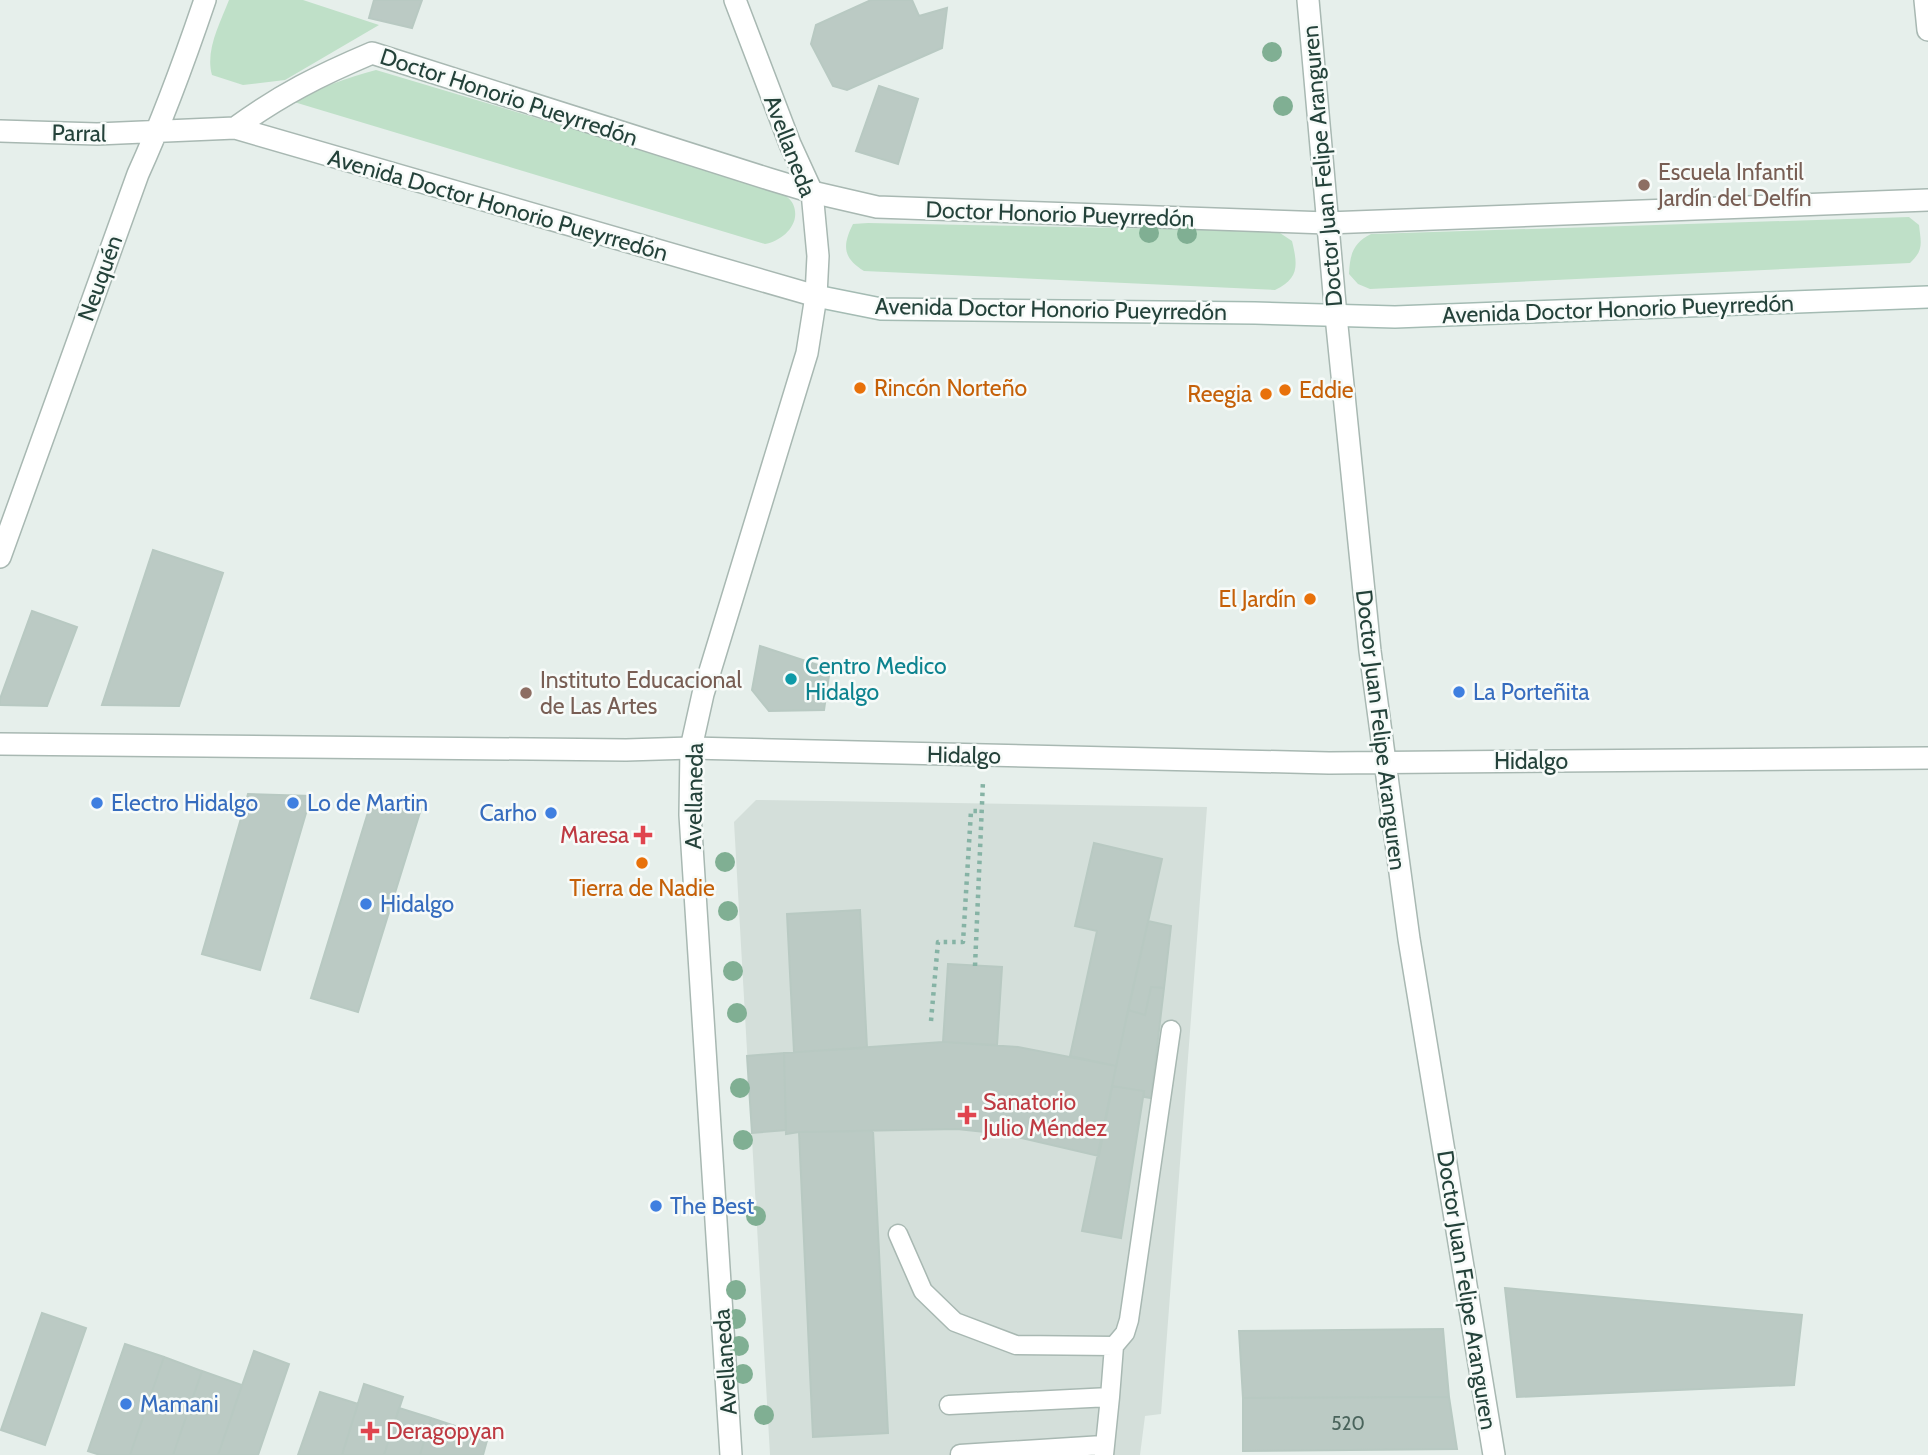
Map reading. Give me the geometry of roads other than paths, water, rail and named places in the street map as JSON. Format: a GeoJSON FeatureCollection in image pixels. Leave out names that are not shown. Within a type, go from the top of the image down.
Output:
{"type":"FeatureCollection","features":[{"type":"Feature","properties":{"kind":"street","name":"Avellaneda"},"geometry":{"type":"LineString","coordinates":[[731,1455],[690,815],[691,748],[703,694],[807,353],[816,296],[818,256],[811,192],[734,0]]}},
{"type":"Feature","properties":{"kind":"street","name":"Doctor Juan Felipe Aranguren"},"geometry":{"type":"LineString","coordinates":[[1308,0],[1336,316],[1384,762],[1409,939],[1494,1455]]}},
{"type":"Feature","properties":{"kind":"street"},"geometry":{"type":"LineString","coordinates":[[1925,0],[1928,30]]}},
{"type":"Feature","properties":{"kind":"street","name":"Neuquén"},"geometry":{"type":"LineString","coordinates":[[0,557],[138,174],[186,57],[202,1]]}},
{"type":"Feature","properties":{"kind":"street","name":"Doctor Honorio Pueyrredón"},"geometry":{"type":"LineString","coordinates":[[235,128],[273,100],[316,76],[372,53],[811,192],[877,206],[1327,223],[1928,200]]}},
{"type":"Feature","properties":{"kind":"street","name":"Avenida Doctor Honorio Pueyrredón"},"geometry":{"type":"LineString","coordinates":[[157,133],[235,128],[816,296],[881,309],[1395,317],[1928,297]]}},
{"type":"Feature","properties":{"kind":"street","name":"Parral"},"geometry":{"type":"LineString","coordinates":[[0,131],[157,133]]}},
{"type":"Feature","properties":{"kind":"street","name":"Hidalgo"},"geometry":{"type":"LineString","coordinates":[[0,744],[626,750],[691,748],[1384,762],[1928,758]]}},
{"type":"Feature","properties":{"kind":"lane"},"geometry":{"type":"LineString","coordinates":[[960,1454],[1104,1450],[1114,1346],[1125,1333],[1129,1320],[1171,1030]]}},
{"type":"Feature","properties":{"kind":"lane"},"geometry":{"type":"LineString","coordinates":[[898,1234],[923,1290],[955,1322],[1016,1345],[1114,1346]]}},
{"type":"Feature","properties":{"kind":"lane"},"geometry":{"type":"LineString","coordinates":[[949,1405],[1110,1397]]}},
{"type":"Feature","properties":{"kind":"place","name":"Escuela Infantil Jardín del Delfín"},"geometry":{"type":"Point","coordinates":[1644,185]}},
{"type":"Feature","properties":{"kind":"place","name":"Rincón Norteño"},"geometry":{"type":"Point","coordinates":[860,388]}},
{"type":"Feature","properties":{"kind":"place","name":"Eddie"},"geometry":{"type":"Point","coordinates":[1285,390]}},
{"type":"Feature","properties":{"kind":"place","name":"Reegia"},"geometry":{"type":"Point","coordinates":[1266,394]}},
{"type":"Feature","properties":{"kind":"place","name":"El Jardín"},"geometry":{"type":"Point","coordinates":[1310,599]}},
{"type":"Feature","properties":{"kind":"place","name":"Centro Medico Hidalgo"},"geometry":{"type":"Point","coordinates":[791,679]}},
{"type":"Feature","properties":{"kind":"place","name":"La Porteñita"},"geometry":{"type":"Point","coordinates":[1459,692]}},
{"type":"Feature","properties":{"kind":"place","name":"Instituto Educacional de Las Artes"},"geometry":{"type":"Point","coordinates":[526,693]}},
{"type":"Feature","properties":{"kind":"place","name":"Electro Hidalgo"},"geometry":{"type":"Point","coordinates":[97,803]}},
{"type":"Feature","properties":{"kind":"place","name":"Lo de Martin"},"geometry":{"type":"Point","coordinates":[293,803]}},
{"type":"Feature","properties":{"kind":"place","name":"Carho"},"geometry":{"type":"Point","coordinates":[551,813]}},
{"type":"Feature","properties":{"kind":"place","name":"Maresa"},"geometry":{"type":"Point","coordinates":[643,835]}},
{"type":"Feature","properties":{"kind":"place","name":"Tierra de Nadie"},"geometry":{"type":"Point","coordinates":[642,863]}},
{"type":"Feature","properties":{"kind":"place","name":"Hidalgo"},"geometry":{"type":"Point","coordinates":[366,904]}},
{"type":"Feature","properties":{"kind":"place","name":"Sanatorio Julio Méndez"},"geometry":{"type":"Point","coordinates":[967,1115]}},
{"type":"Feature","properties":{"kind":"place","name":"The Best"},"geometry":{"type":"Point","coordinates":[656,1206]}},
{"type":"Feature","properties":{"kind":"place","name":"Mamani"},"geometry":{"type":"Point","coordinates":[126,1404]}},
{"type":"Feature","properties":{"kind":"place","name":"Deragopyan"},"geometry":{"type":"Point","coordinates":[370,1431]}}]}
